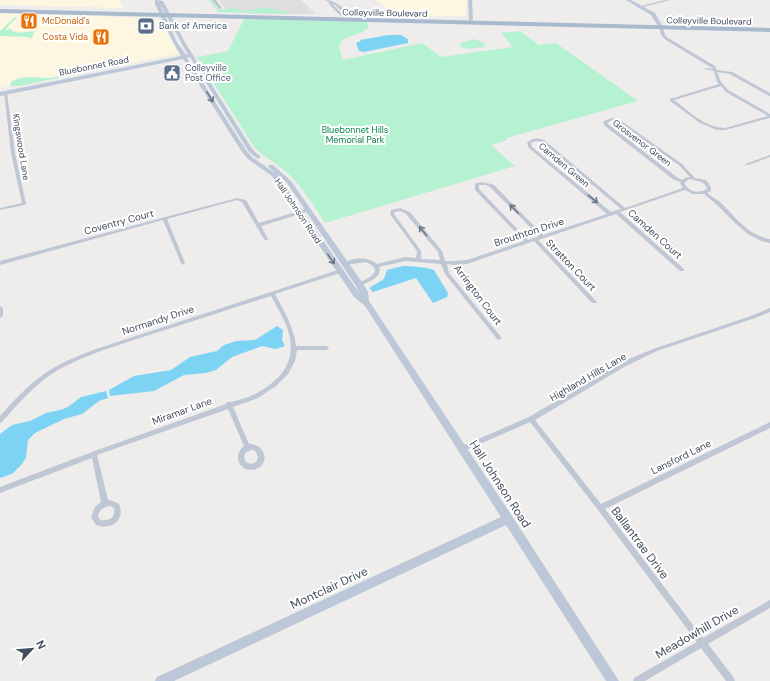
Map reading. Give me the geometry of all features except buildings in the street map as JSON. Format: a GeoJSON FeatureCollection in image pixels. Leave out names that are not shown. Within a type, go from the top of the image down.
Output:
{"type":"FeatureCollection","features":[{"type":"Feature","properties":{"kind":"main road","name":"Hall Johnson Road"},"geometry":{"type":"LineString","coordinates":[[157,0],[157,4],[173,38],[188,56],[251,151],[280,173],[289,182],[359,284],[364,292],[365,301]]}},
{"type":"Feature","properties":{"kind":"main road","name":"Hall Johnson Road"},"geometry":{"type":"LineString","coordinates":[[162,0],[184,44],[188,56],[244,151],[250,158],[274,175],[357,295],[365,301],[613,681]]}},
{"type":"Feature","properties":{"kind":"main road"},"geometry":{"type":"LineString","coordinates":[[628,0],[653,14],[660,26]]}},
{"type":"Feature","properties":{"kind":"main road","name":"Colleyville Boulevard"},"geometry":{"type":"LineString","coordinates":[[0,8],[162,14]]}},
{"type":"Feature","properties":{"kind":"main road","name":"Colleyville Boulevard"},"geometry":{"type":"LineString","coordinates":[[0,11],[553,24],[770,27]]}},
{"type":"Feature","properties":{"kind":"main road","name":"Colleyville Boulevard"},"geometry":{"type":"LineString","coordinates":[[344,18],[471,20],[553,24]]}},
{"type":"Feature","properties":{"kind":"main road","name":"Colleyville Boulevard"},"geometry":{"type":"LineString","coordinates":[[660,26],[770,30]]}},
{"type":"Feature","properties":{"kind":"main road"},"geometry":{"type":"LineString","coordinates":[[173,38],[184,44]]}},
{"type":"Feature","properties":{"kind":"main road","name":"Bluebonnet Road"},"geometry":{"type":"LineString","coordinates":[[3,92],[188,56]]}},
{"type":"Feature","properties":{"kind":"main road","name":"Montclair Drive"},"geometry":{"type":"LineString","coordinates":[[161,681],[508,519]]}},
{"type":"Feature","properties":{"kind":"street"},"geometry":{"type":"LineString","coordinates":[[214,0],[220,8]]}},
{"type":"Feature","properties":{"kind":"street"},"geometry":{"type":"LineString","coordinates":[[325,0],[336,4],[346,13],[344,18],[330,2]]}},
{"type":"Feature","properties":{"kind":"street"},"geometry":{"type":"LineString","coordinates":[[470,0],[471,20]]}},
{"type":"Feature","properties":{"kind":"street"},"geometry":{"type":"LineString","coordinates":[[639,7],[668,0]]}},
{"type":"Feature","properties":{"kind":"street"},"geometry":{"type":"LineString","coordinates":[[335,9],[340,8]]}},
{"type":"Feature","properties":{"kind":"street"},"geometry":{"type":"LineString","coordinates":[[660,26],[663,35],[667,39],[714,67],[719,82],[727,91],[770,117]]}},
{"type":"Feature","properties":{"kind":"street"},"geometry":{"type":"LineString","coordinates":[[706,70],[731,73],[770,96]]}},
{"type":"Feature","properties":{"kind":"street"},"geometry":{"type":"LineString","coordinates":[[721,85],[671,100],[701,122],[717,129],[725,129],[770,117]]}},
{"type":"Feature","properties":{"kind":"street","name":"Kingswood Lane"},"geometry":{"type":"LineString","coordinates":[[0,209],[24,204],[13,153],[3,92]]}},
{"type":"Feature","properties":{"kind":"street","name":"Grosvenor Green"},"geometry":{"type":"LineString","coordinates":[[682,181],[676,179],[606,125],[605,122],[612,119],[620,121],[681,165],[693,178]]}},
{"type":"Feature","properties":{"kind":"street","name":"Camden Green"},"geometry":{"type":"LineString","coordinates":[[610,214],[530,147],[529,143],[536,139],[543,141],[624,209]]}},
{"type":"Feature","properties":{"kind":"street"},"geometry":{"type":"LineString","coordinates":[[747,164],[770,156]]}},
{"type":"Feature","properties":{"kind":"street"},"geometry":{"type":"LineString","coordinates":[[705,193],[709,190],[708,184],[700,179],[693,178],[682,181],[682,186],[685,189],[693,193],[705,193],[722,206],[739,226],[770,241]]}},
{"type":"Feature","properties":{"kind":"street"},"geometry":{"type":"LineString","coordinates":[[527,242],[477,189],[477,184],[492,186],[542,237]]}},
{"type":"Feature","properties":{"kind":"street","name":"Brouthton Drive"},"geometry":{"type":"LineString","coordinates":[[375,266],[399,259],[453,264],[467,262],[685,189]]}},
{"type":"Feature","properties":{"kind":"street","name":"Coventry Court"},"geometry":{"type":"LineString","coordinates":[[0,263],[237,200],[242,200],[258,225]]}},
{"type":"Feature","properties":{"kind":"street","name":"Arrington Court"},"geometry":{"type":"LineString","coordinates":[[418,260],[419,251],[392,214],[395,209],[405,210],[408,212],[440,252],[447,273],[499,338]]}},
{"type":"Feature","properties":{"kind":"street"},"geometry":{"type":"LineString","coordinates":[[266,239],[258,225],[308,210]]}},
{"type":"Feature","properties":{"kind":"street","name":"Camden Court"},"geometry":{"type":"LineString","coordinates":[[617,212],[682,270]]}},
{"type":"Feature","properties":{"kind":"street"},"geometry":{"type":"LineString","coordinates":[[165,219],[183,263]]}},
{"type":"Feature","properties":{"kind":"street","name":"Stratton Court"},"geometry":{"type":"LineString","coordinates":[[535,240],[594,302]]}},
{"type":"Feature","properties":{"kind":"street"},"geometry":{"type":"LineString","coordinates":[[346,264],[365,260],[371,262],[375,266],[378,272],[376,275],[359,284]]}},
{"type":"Feature","properties":{"kind":"street","name":"Normandy Drive"},"geometry":{"type":"LineString","coordinates":[[0,420],[21,396],[43,378],[76,358],[272,293],[341,272]]}},
{"type":"Feature","properties":{"kind":"street","name":"Miramar Lane"},"geometry":{"type":"LineString","coordinates":[[0,490],[229,404],[256,396],[276,383],[289,367],[295,348],[292,330],[272,293]]}},
{"type":"Feature","properties":{"kind":"street"},"geometry":{"type":"LineString","coordinates":[[0,308],[0,316]]}},
{"type":"Feature","properties":{"kind":"street","name":"Highland Hills Lane"},"geometry":{"type":"LineString","coordinates":[[462,449],[531,420],[624,364],[655,350],[770,310]]}},
{"type":"Feature","properties":{"kind":"street"},"geometry":{"type":"LineString","coordinates":[[295,348],[326,348]]}},
{"type":"Feature","properties":{"kind":"street"},"geometry":{"type":"LineString","coordinates":[[229,404],[248,448]]}},
{"type":"Feature","properties":{"kind":"street","name":"Ballantrae Drive"},"geometry":{"type":"LineString","coordinates":[[531,420],[600,508],[731,681]]}},
{"type":"Feature","properties":{"kind":"street","name":"Lansford Lane"},"geometry":{"type":"LineString","coordinates":[[600,508],[770,425]]}},
{"type":"Feature","properties":{"kind":"street"},"geometry":{"type":"LineString","coordinates":[[94,454],[105,504]]}},
{"type":"Feature","properties":{"kind":"street","name":"Meadowhill Drive"},"geometry":{"type":"LineString","coordinates":[[637,681],[770,604]]}},
{"type":"Feature","properties":{"kind":"shaded area"},"geometry":{"type":"Polygon","coordinates":[[[0,0],[118,0],[124,8],[0,5],[0,0]]]}},
{"type":"Feature","properties":{"kind":"shaded area"},"geometry":{"type":"Polygon","coordinates":[[[219,0],[301,0],[316,14],[256,14],[228,12],[219,0]]]}},
{"type":"Feature","properties":{"kind":"shaded area"},"geometry":{"type":"Polygon","coordinates":[[[377,0],[467,0],[466,16],[393,15],[377,0]]]}},
{"type":"Feature","properties":{"kind":"shaded area"},"geometry":{"type":"Polygon","coordinates":[[[0,13],[151,18],[160,20],[179,54],[0,88],[0,13]]]}},
{"type":"Feature","properties":{"kind":"green space"},"geometry":{"type":"Polygon","coordinates":[[[209,0],[211,0],[219,10],[232,8],[245,11],[268,7],[292,14],[218,12],[209,0]]]}},
{"type":"Feature","properties":{"kind":"green space"},"geometry":{"type":"Polygon","coordinates":[[[15,17],[18,18],[14,20],[5,30],[11,29],[12,31],[18,32],[17,33],[34,31],[33,37],[28,39],[29,37],[0,36],[0,31],[15,17]]]}},
{"type":"Feature","properties":{"kind":"green space","name":"Bluebonnet Hills Memorial Park"},"geometry":{"type":"Polygon","coordinates":[[[244,19],[367,22],[369,27],[366,30],[346,38],[340,43],[339,48],[343,60],[422,43],[441,57],[513,47],[501,33],[520,31],[539,45],[556,43],[638,101],[506,138],[507,140],[491,145],[515,166],[325,223],[291,176],[255,148],[197,57],[228,51],[244,19]]]}},
{"type":"Feature","properties":{"kind":"green space"},"geometry":{"type":"Polygon","coordinates":[[[474,39],[483,42],[485,47],[467,49],[460,46],[461,43],[474,39]]]}},
{"type":"Feature","properties":{"kind":"green space"},"geometry":{"type":"Polygon","coordinates":[[[64,75],[66,76],[20,86],[10,86],[11,82],[19,78],[50,78],[64,75]]]}},
{"type":"Feature","properties":{"kind":"water"},"geometry":{"type":"Polygon","coordinates":[[[388,35],[401,35],[408,39],[408,43],[364,52],[359,51],[356,43],[361,41],[360,40],[388,35]]]}},
{"type":"Feature","properties":{"kind":"water"},"geometry":{"type":"Polygon","coordinates":[[[403,266],[434,270],[448,293],[447,297],[433,303],[416,278],[373,292],[369,288],[384,279],[387,270],[403,266]]]}},
{"type":"Feature","properties":{"kind":"water"},"geometry":{"type":"Polygon","coordinates":[[[277,326],[283,330],[282,340],[285,346],[276,349],[262,346],[232,357],[216,370],[206,373],[184,375],[154,391],[110,396],[109,390],[134,376],[171,370],[190,357],[217,351],[224,345],[236,341],[255,340],[277,326]]]}},
{"type":"Feature","properties":{"kind":"water"},"geometry":{"type":"Polygon","coordinates":[[[106,391],[108,398],[99,401],[82,414],[64,419],[35,433],[28,440],[26,458],[22,464],[12,474],[0,478],[0,434],[12,425],[30,421],[46,413],[68,407],[81,397],[106,391]]]}},
{"type":"Feature","properties":{"kind":"place","name":"McDonald's"},"geometry":{"type":"Point","coordinates":[29,21]}},
{"type":"Feature","properties":{"kind":"place","name":"Bank of America"},"geometry":{"type":"Point","coordinates":[146,26]}},
{"type":"Feature","properties":{"kind":"place","name":"Costa Vida"},"geometry":{"type":"Point","coordinates":[101,37]}},
{"type":"Feature","properties":{"kind":"place","name":"Colleyville Post Office"},"geometry":{"type":"Point","coordinates":[172,73]}}]}
